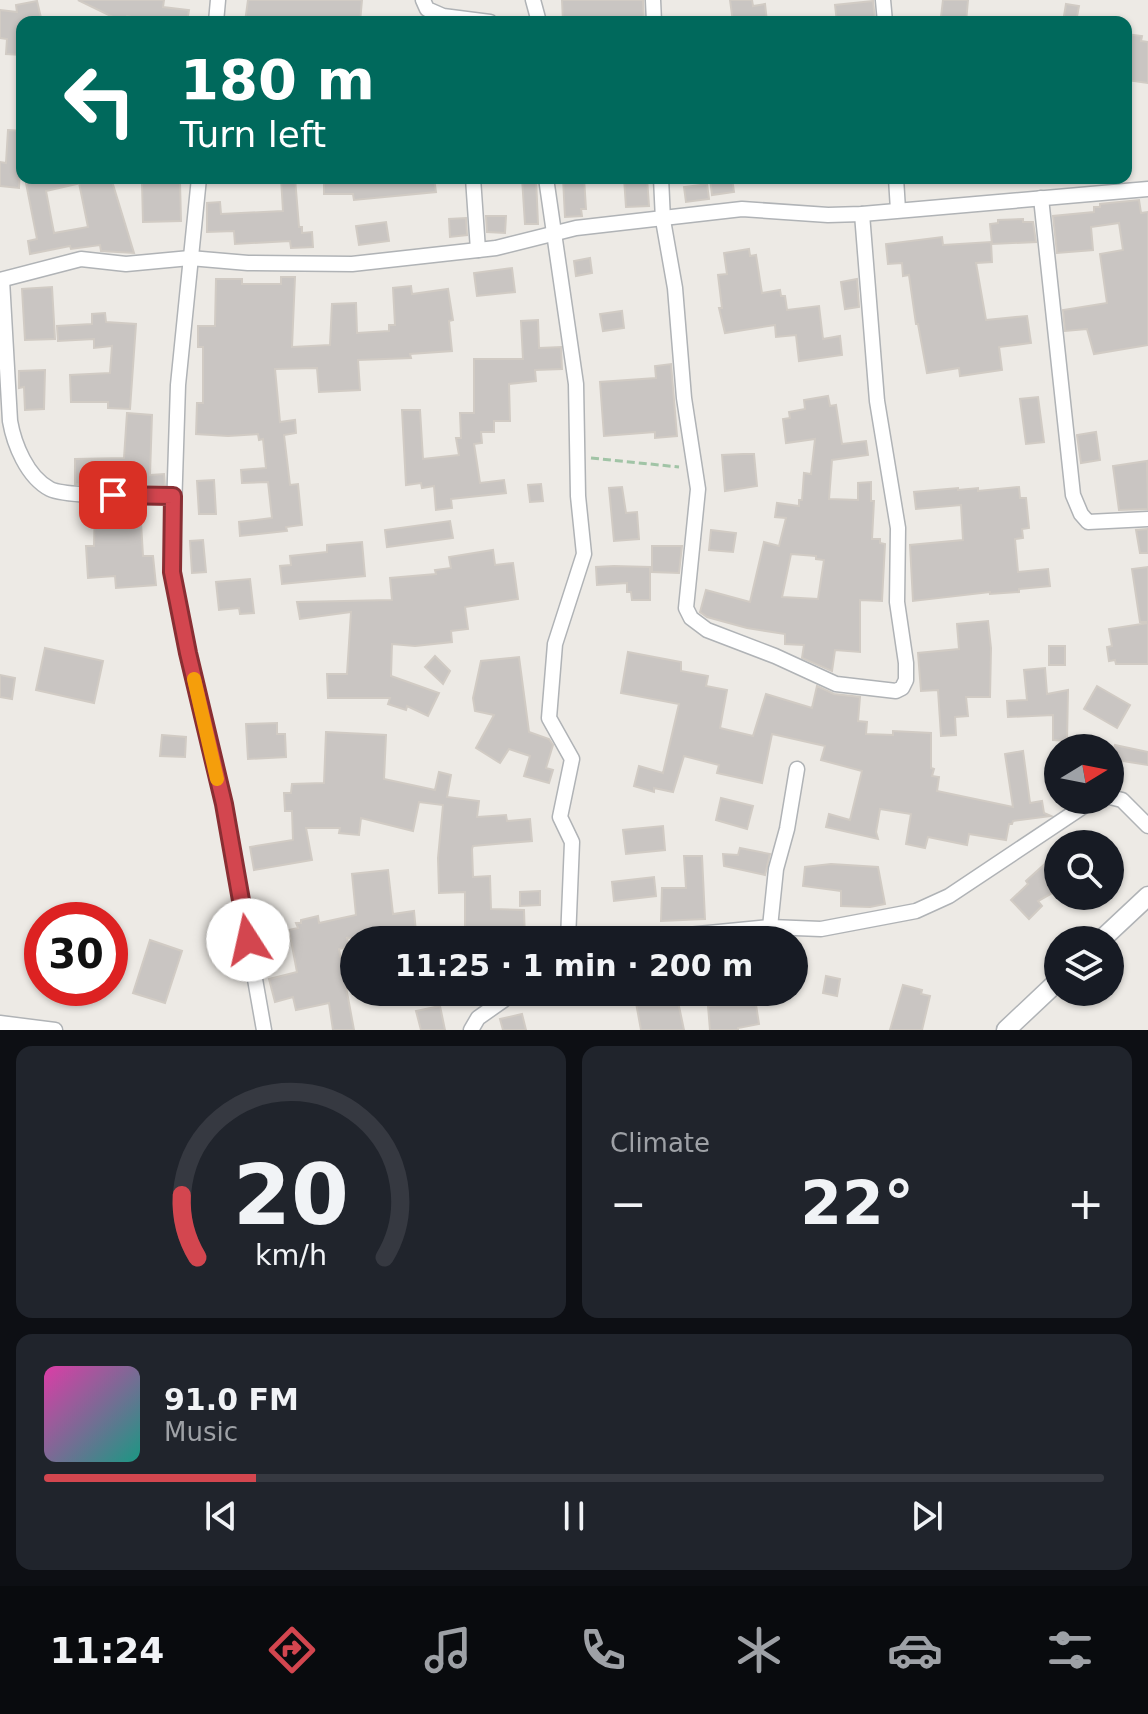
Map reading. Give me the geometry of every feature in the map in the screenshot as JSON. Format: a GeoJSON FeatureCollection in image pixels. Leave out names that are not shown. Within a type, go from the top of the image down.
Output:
{"type":"FeatureCollection","features":[{"type":"Feature","properties":{"kind":"street"},"geometry":{"type":"LineString","coordinates":[[423,0],[427,9],[443,16]]}},
{"type":"Feature","properties":{"kind":"street"},"geometry":{"type":"LineString","coordinates":[[198,184],[178,385],[172,572],[224,804],[264,1030]]}},
{"type":"Feature","properties":{"kind":"street"},"geometry":{"type":"LineString","coordinates":[[473,184],[478,250]]}},
{"type":"Feature","properties":{"kind":"street"},"geometry":{"type":"LineString","coordinates":[[547,184],[576,384],[584,554],[555,644],[549,718],[572,759],[560,817],[572,842],[569,926]]}},
{"type":"Feature","properties":{"kind":"street"},"geometry":{"type":"LineString","coordinates":[[661,184],[663,220],[675,288],[684,398],[695,469],[697,511],[686,608],[691,618],[707,630],[836,684],[896,691],[902,688],[906,680],[897,602],[898,528],[877,401],[862,214]]}},
{"type":"Feature","properties":{"kind":"street"},"geometry":{"type":"LineString","coordinates":[[896,184],[898,210]]}},
{"type":"Feature","properties":{"kind":"street"},"geometry":{"type":"LineString","coordinates":[[173,496],[83,494],[50,489],[36,476],[13,439],[1,280],[81,259],[126,264],[152,259],[190,258],[248,263],[352,264],[478,250],[576,228],[742,209],[828,215],[862,214],[1148,189]]}},
{"type":"Feature","properties":{"kind":"street"},"geometry":{"type":"LineString","coordinates":[[1041,198],[1073,495],[1088,522],[1148,519]]}},
{"type":"Feature","properties":{"kind":"street"},"geometry":{"type":"LineString","coordinates":[[770,926],[776,869],[787,829],[797,769]]}},
{"type":"Feature","properties":{"kind":"street"},"geometry":{"type":"LineString","coordinates":[[1124,802],[1148,826]]}},
{"type":"Feature","properties":{"kind":"street"},"geometry":{"type":"LineString","coordinates":[[808,928],[821,929],[916,911],[949,896],[1072,814]]}},
{"type":"Feature","properties":{"kind":"street"},"geometry":{"type":"LineString","coordinates":[[1116,926],[1148,896]]}},
{"type":"Feature","properties":{"kind":"street"},"geometry":{"type":"LineString","coordinates":[[1006,1030],[1044,994]]}},
{"type":"Feature","properties":{"kind":"street"},"geometry":{"type":"LineString","coordinates":[[471,1030],[478,1018],[495,1006]]}},
{"type":"Feature","properties":{"kind":"street"},"geometry":{"type":"LineString","coordinates":[[0,1023],[55,1030]]}},
{"type":"Feature","properties":{"kind":"path"},"geometry":{"type":"LineString","coordinates":[[578,457],[695,469]]}},
{"type":"Feature","properties":{"kind":"building"},"geometry":{"type":"Polygon","coordinates":[[[78,0],[164,0],[163,7],[189,10],[188,16],[111,16],[78,0]]]}},
{"type":"Feature","properties":{"kind":"building"},"geometry":{"type":"Polygon","coordinates":[[[248,0],[362,0],[361,16],[246,16],[248,0]]]}},
{"type":"Feature","properties":{"kind":"building"},"geometry":{"type":"Polygon","coordinates":[[[562,0],[643,0],[644,16],[563,16],[562,0]]]}},
{"type":"Feature","properties":{"kind":"building"},"geometry":{"type":"Polygon","coordinates":[[[730,0],[752,0],[753,6],[765,4],[766,16],[732,16],[730,0]]]}},
{"type":"Feature","properties":{"kind":"building"},"geometry":{"type":"Polygon","coordinates":[[[943,0],[968,0],[967,16],[941,16],[943,0]]]}},
{"type":"Feature","properties":{"kind":"building"},"geometry":{"type":"Polygon","coordinates":[[[37,1],[41,16],[16,16],[16,55],[6,54],[7,39],[0,38],[0,10],[17,12],[16,5],[37,1]]]}},
{"type":"Feature","properties":{"kind":"building"},"geometry":{"type":"Polygon","coordinates":[[[873,1],[875,16],[836,16],[835,5],[873,1]]]}},
{"type":"Feature","properties":{"kind":"building"},"geometry":{"type":"Polygon","coordinates":[[[1066,4],[1079,6],[1077,16],[1064,16],[1066,4]]]}},
{"type":"Feature","properties":{"kind":"building"},"geometry":{"type":"Polygon","coordinates":[[[1132,35],[1142,36],[1141,41],[1148,42],[1148,83],[1132,81],[1132,35]]]}},
{"type":"Feature","properties":{"kind":"building"},"geometry":{"type":"Polygon","coordinates":[[[8,130],[16,131],[16,184],[19,184],[19,188],[0,186],[0,162],[6,163],[8,130]]]}},
{"type":"Feature","properties":{"kind":"building"},"geometry":{"type":"Polygon","coordinates":[[[26,184],[77,184],[46,191],[54,233],[88,227],[79,184],[113,184],[134,253],[101,251],[100,245],[71,249],[70,246],[30,254],[28,241],[37,239],[26,184]]]}},
{"type":"Feature","properties":{"kind":"building"},"geometry":{"type":"Polygon","coordinates":[[[142,184],[180,184],[181,221],[143,222],[142,184]]]}},
{"type":"Feature","properties":{"kind":"building"},"geometry":{"type":"Polygon","coordinates":[[[281,184],[295,184],[299,227],[302,227],[302,233],[312,232],[313,247],[291,248],[290,241],[235,244],[234,231],[207,232],[207,203],[220,202],[221,214],[283,211],[281,184]]]}},
{"type":"Feature","properties":{"kind":"building"},"geometry":{"type":"Polygon","coordinates":[[[324,184],[435,184],[436,192],[354,200],[353,194],[324,194],[324,184]]]}},
{"type":"Feature","properties":{"kind":"building"},"geometry":{"type":"Polygon","coordinates":[[[522,184],[536,184],[538,224],[525,224],[522,184]]]}},
{"type":"Feature","properties":{"kind":"building"},"geometry":{"type":"Polygon","coordinates":[[[563,184],[584,184],[586,209],[581,209],[582,216],[565,217],[563,184]]]}},
{"type":"Feature","properties":{"kind":"building"},"geometry":{"type":"Polygon","coordinates":[[[624,184],[647,184],[649,206],[626,207],[624,184]]]}},
{"type":"Feature","properties":{"kind":"building"},"geometry":{"type":"Polygon","coordinates":[[[707,184],[709,199],[686,202],[684,187],[707,184]]]}},
{"type":"Feature","properties":{"kind":"building"},"geometry":{"type":"Polygon","coordinates":[[[711,184],[733,184],[734,192],[712,195],[711,184]]]}},
{"type":"Feature","properties":{"kind":"building"},"geometry":{"type":"Polygon","coordinates":[[[1139,200],[1141,213],[1148,212],[1148,345],[1094,354],[1087,329],[1065,331],[1063,310],[1107,303],[1100,254],[1123,250],[1119,223],[1091,227],[1093,250],[1057,253],[1053,216],[1094,212],[1094,207],[1100,207],[1100,204],[1139,200]]]}},
{"type":"Feature","properties":{"kind":"building"},"geometry":{"type":"Polygon","coordinates":[[[486,216],[506,216],[505,233],[487,232],[486,216]]]}},
{"type":"Feature","properties":{"kind":"building"},"geometry":{"type":"Polygon","coordinates":[[[466,218],[467,235],[450,237],[449,219],[466,218]]]}},
{"type":"Feature","properties":{"kind":"building"},"geometry":{"type":"Polygon","coordinates":[[[1023,219],[1023,222],[1033,222],[1036,242],[992,244],[990,224],[998,223],[998,220],[1023,219]]]}},
{"type":"Feature","properties":{"kind":"building"},"geometry":{"type":"Polygon","coordinates":[[[386,222],[389,241],[359,245],[356,226],[386,222]]]}},
{"type":"Feature","properties":{"kind":"building"},"geometry":{"type":"Polygon","coordinates":[[[942,237],[943,245],[991,242],[992,262],[976,263],[986,320],[1027,316],[1031,343],[999,347],[1002,370],[960,376],[959,368],[927,373],[909,275],[903,276],[902,263],[888,264],[886,244],[942,237]]]}},
{"type":"Feature","properties":{"kind":"building"},"geometry":{"type":"Polygon","coordinates":[[[749,249],[750,256],[756,255],[762,293],[780,290],[781,296],[785,296],[787,310],[819,306],[823,339],[840,336],[842,355],[799,361],[796,335],[776,337],[775,325],[725,333],[719,308],[722,308],[718,275],[727,274],[724,253],[749,249]]]}},
{"type":"Feature","properties":{"kind":"building"},"geometry":{"type":"Polygon","coordinates":[[[590,258],[592,273],[576,276],[574,261],[590,258]]]}},
{"type":"Feature","properties":{"kind":"building"},"geometry":{"type":"Polygon","coordinates":[[[512,268],[515,292],[477,296],[474,273],[512,268]]]}},
{"type":"Feature","properties":{"kind":"building"},"geometry":{"type":"Polygon","coordinates":[[[281,277],[295,277],[292,347],[330,345],[332,304],[356,303],[357,333],[389,331],[389,325],[395,325],[393,288],[411,286],[412,294],[448,289],[453,320],[449,321],[452,351],[410,354],[411,358],[358,360],[360,390],[319,392],[317,368],[275,369],[280,422],[295,420],[296,433],[284,435],[290,485],[298,484],[302,525],[286,527],[287,531],[240,536],[239,522],[272,518],[268,482],[242,483],[241,470],[266,468],[263,439],[259,440],[258,434],[196,434],[197,403],[203,403],[203,347],[198,347],[198,326],[215,326],[216,279],[242,279],[242,284],[281,284],[281,277]]]}},
{"type":"Feature","properties":{"kind":"building"},"geometry":{"type":"Polygon","coordinates":[[[857,279],[859,307],[845,309],[841,282],[857,279]]]}},
{"type":"Feature","properties":{"kind":"building"},"geometry":{"type":"Polygon","coordinates":[[[52,287],[55,339],[25,340],[22,289],[52,287]]]}},
{"type":"Feature","properties":{"kind":"building"},"geometry":{"type":"Polygon","coordinates":[[[622,311],[624,328],[603,331],[600,314],[622,311]]]}},
{"type":"Feature","properties":{"kind":"building"},"geometry":{"type":"Polygon","coordinates":[[[105,313],[106,322],[136,324],[130,409],[108,408],[108,402],[71,402],[70,375],[110,373],[112,346],[94,348],[94,339],[58,341],[57,326],[92,324],[92,314],[105,313]]]}},
{"type":"Feature","properties":{"kind":"building"},"geometry":{"type":"Polygon","coordinates":[[[538,320],[539,348],[561,347],[562,369],[535,370],[536,381],[509,384],[510,421],[494,421],[494,432],[481,432],[482,443],[474,444],[480,483],[504,480],[506,493],[451,499],[452,508],[436,510],[434,486],[422,488],[421,483],[406,485],[402,410],[420,410],[423,459],[459,455],[456,438],[461,438],[460,413],[474,413],[474,359],[523,359],[521,321],[538,320]]]}},
{"type":"Feature","properties":{"kind":"building"},"geometry":{"type":"Polygon","coordinates":[[[671,364],[677,436],[655,438],[655,432],[604,436],[600,382],[656,378],[655,366],[671,364]]]}},
{"type":"Feature","properties":{"kind":"building"},"geometry":{"type":"Polygon","coordinates":[[[45,370],[44,409],[25,410],[24,387],[19,388],[19,371],[45,370]]]}},
{"type":"Feature","properties":{"kind":"building"},"geometry":{"type":"Polygon","coordinates":[[[828,396],[830,406],[836,405],[842,444],[866,441],[868,455],[832,460],[829,499],[858,500],[858,483],[871,482],[871,501],[874,501],[872,539],[880,539],[880,543],[885,544],[882,601],[860,600],[860,652],[835,650],[832,671],[802,658],[804,645],[785,644],[785,634],[747,628],[707,617],[700,612],[706,590],[750,602],[764,542],[779,546],[786,518],[775,517],[777,503],[799,506],[799,500],[802,500],[804,473],[811,474],[815,439],[786,443],[783,419],[790,418],[789,412],[805,409],[804,400],[828,396]],[[791,554],[782,597],[818,599],[824,560],[816,559],[816,556],[791,554]]]}},
{"type":"Feature","properties":{"kind":"building"},"geometry":{"type":"Polygon","coordinates":[[[1038,397],[1044,442],[1026,444],[1020,399],[1038,397]]]}},
{"type":"Feature","properties":{"kind":"building"},"geometry":{"type":"Polygon","coordinates":[[[127,413],[152,415],[150,475],[164,474],[165,486],[75,484],[75,459],[124,458],[127,413]]]}},
{"type":"Feature","properties":{"kind":"building"},"geometry":{"type":"Polygon","coordinates":[[[1096,432],[1100,460],[1081,463],[1077,435],[1096,432]]]}},
{"type":"Feature","properties":{"kind":"building"},"geometry":{"type":"Polygon","coordinates":[[[754,454],[757,486],[725,491],[722,455],[754,454]]]}},
{"type":"Feature","properties":{"kind":"building"},"geometry":{"type":"Polygon","coordinates":[[[1147,461],[1148,509],[1119,510],[1113,466],[1147,461]]]}},
{"type":"Feature","properties":{"kind":"building"},"geometry":{"type":"Polygon","coordinates":[[[214,480],[216,514],[199,514],[197,481],[214,480]]]}},
{"type":"Feature","properties":{"kind":"building"},"geometry":{"type":"Polygon","coordinates":[[[541,484],[543,501],[530,502],[528,485],[541,484]]]}},
{"type":"Feature","properties":{"kind":"building"},"geometry":{"type":"Polygon","coordinates":[[[622,487],[626,513],[637,512],[639,539],[614,541],[609,488],[622,487]]]}},
{"type":"Feature","properties":{"kind":"building"},"geometry":{"type":"Polygon","coordinates":[[[1019,487],[1020,498],[1026,498],[1029,528],[1022,529],[1023,538],[1015,539],[1018,572],[1048,569],[1050,586],[1019,589],[1019,592],[990,592],[913,601],[910,545],[963,540],[961,505],[916,509],[914,492],[1019,487]]]}},
{"type":"Feature","properties":{"kind":"building"},"geometry":{"type":"Polygon","coordinates":[[[95,505],[140,506],[143,556],[153,556],[156,585],[116,588],[115,576],[88,578],[86,546],[94,546],[95,505]]]}},
{"type":"Feature","properties":{"kind":"building"},"geometry":{"type":"Polygon","coordinates":[[[450,521],[453,538],[387,547],[385,530],[450,521]]]}},
{"type":"Feature","properties":{"kind":"building"},"geometry":{"type":"Polygon","coordinates":[[[1148,529],[1148,553],[1140,553],[1136,530],[1148,529]]]}},
{"type":"Feature","properties":{"kind":"building"},"geometry":{"type":"Polygon","coordinates":[[[711,530],[736,533],[733,552],[709,550],[711,530]]]}},
{"type":"Feature","properties":{"kind":"building"},"geometry":{"type":"Polygon","coordinates":[[[203,540],[206,572],[192,573],[190,541],[203,540]]]}},
{"type":"Feature","properties":{"kind":"building"},"geometry":{"type":"Polygon","coordinates":[[[362,542],[365,576],[282,584],[280,566],[291,565],[290,556],[327,552],[327,545],[362,542]]]}},
{"type":"Feature","properties":{"kind":"building"},"geometry":{"type":"Polygon","coordinates":[[[652,546],[682,546],[679,573],[652,572],[652,546]]]}},
{"type":"Feature","properties":{"kind":"building"},"geometry":{"type":"Polygon","coordinates":[[[493,550],[495,565],[513,563],[518,599],[465,607],[468,629],[451,631],[452,642],[415,646],[392,644],[391,676],[439,693],[428,716],[407,706],[406,710],[388,704],[390,698],[328,698],[327,674],[347,674],[351,612],[300,619],[297,602],[392,600],[390,578],[436,574],[435,570],[451,568],[449,557],[493,550]]]}},
{"type":"Feature","properties":{"kind":"building"},"geometry":{"type":"Polygon","coordinates":[[[596,567],[650,567],[650,600],[632,600],[631,592],[627,592],[627,583],[597,585],[596,567]]]}},
{"type":"Feature","properties":{"kind":"building"},"geometry":{"type":"Polygon","coordinates":[[[1148,567],[1148,622],[1140,622],[1132,569],[1148,567]]]}},
{"type":"Feature","properties":{"kind":"building"},"geometry":{"type":"Polygon","coordinates":[[[250,579],[254,613],[240,614],[239,608],[219,610],[216,582],[250,579]]]}},
{"type":"Feature","properties":{"kind":"building"},"geometry":{"type":"Polygon","coordinates":[[[988,621],[990,697],[966,697],[968,716],[955,717],[956,735],[941,736],[938,690],[921,691],[918,653],[959,649],[957,624],[988,621]]]}},
{"type":"Feature","properties":{"kind":"building"},"geometry":{"type":"Polygon","coordinates":[[[1148,623],[1148,664],[1116,664],[1115,660],[1109,661],[1107,647],[1112,646],[1109,629],[1148,623]]]}},
{"type":"Feature","properties":{"kind":"building"},"geometry":{"type":"Polygon","coordinates":[[[1049,646],[1065,646],[1065,665],[1049,665],[1049,646]]]}},
{"type":"Feature","properties":{"kind":"building"},"geometry":{"type":"Polygon","coordinates":[[[45,648],[103,661],[94,703],[36,690],[45,648]]]}},
{"type":"Feature","properties":{"kind":"building"},"geometry":{"type":"Polygon","coordinates":[[[628,652],[681,662],[681,671],[708,676],[706,686],[727,690],[720,728],[753,736],[766,694],[812,708],[817,686],[834,694],[860,697],[858,721],[867,722],[866,734],[893,735],[893,731],[931,733],[931,768],[934,769],[932,776],[939,777],[937,791],[1013,807],[1005,754],[1023,751],[1030,803],[1042,801],[1044,814],[1051,816],[1013,821],[1009,824],[1006,840],[969,834],[967,845],[928,837],[925,848],[906,844],[911,814],[880,809],[876,832],[878,839],[826,827],[829,814],[850,820],[862,771],[821,760],[825,746],[772,734],[762,783],[717,773],[719,765],[684,756],[673,792],[654,788],[654,792],[634,786],[639,766],[663,773],[679,704],[621,693],[628,652]]]}},
{"type":"Feature","properties":{"kind":"building"},"geometry":{"type":"Polygon","coordinates":[[[435,656],[450,671],[443,684],[425,667],[435,656]]]}},
{"type":"Feature","properties":{"kind":"building"},"geometry":{"type":"Polygon","coordinates":[[[519,657],[529,732],[549,739],[553,745],[546,768],[553,770],[549,783],[524,776],[530,756],[509,749],[500,763],[476,748],[494,715],[475,711],[473,698],[481,661],[519,657]]]}},
{"type":"Feature","properties":{"kind":"building"},"geometry":{"type":"Polygon","coordinates":[[[1045,668],[1047,694],[1068,690],[1067,734],[1053,734],[1053,715],[1008,717],[1007,701],[1027,700],[1024,670],[1045,668]]]}},
{"type":"Feature","properties":{"kind":"building"},"geometry":{"type":"Polygon","coordinates":[[[0,675],[15,678],[12,699],[0,697],[0,675]]]}},
{"type":"Feature","properties":{"kind":"building"},"geometry":{"type":"Polygon","coordinates":[[[1097,686],[1130,705],[1117,728],[1084,709],[1097,686]]]}},
{"type":"Feature","properties":{"kind":"building"},"geometry":{"type":"Polygon","coordinates":[[[277,723],[277,734],[285,734],[286,757],[248,759],[246,724],[277,723]]]}},
{"type":"Feature","properties":{"kind":"building"},"geometry":{"type":"Polygon","coordinates":[[[326,732],[386,735],[384,779],[435,790],[439,772],[451,775],[447,797],[479,801],[477,817],[506,815],[507,821],[530,819],[532,841],[473,846],[472,849],[473,877],[490,876],[491,909],[524,910],[525,926],[465,926],[465,892],[439,893],[438,858],[443,805],[419,802],[413,831],[361,818],[359,835],[339,833],[340,828],[306,828],[312,860],[254,870],[250,847],[293,840],[292,811],[285,811],[284,793],[291,793],[292,784],[324,783],[326,732]]]}},
{"type":"Feature","properties":{"kind":"building"},"geometry":{"type":"Polygon","coordinates":[[[162,735],[186,737],[185,757],[160,756],[162,735]]]}},
{"type":"Feature","properties":{"kind":"building"},"geometry":{"type":"Polygon","coordinates":[[[1124,747],[1148,752],[1148,765],[1124,761],[1124,747]]]}},
{"type":"Feature","properties":{"kind":"building"},"geometry":{"type":"Polygon","coordinates":[[[721,798],[753,806],[747,829],[716,820],[721,798]]]}},
{"type":"Feature","properties":{"kind":"building"},"geometry":{"type":"Polygon","coordinates":[[[663,826],[665,850],[626,854],[623,830],[663,826]]]}},
{"type":"Feature","properties":{"kind":"building"},"geometry":{"type":"Polygon","coordinates":[[[740,848],[770,854],[765,875],[724,866],[723,854],[738,855],[740,848]]]}},
{"type":"Feature","properties":{"kind":"building"},"geometry":{"type":"Polygon","coordinates":[[[684,856],[702,856],[705,919],[661,921],[662,888],[686,888],[684,856]]]}},
{"type":"Feature","properties":{"kind":"building"},"geometry":{"type":"Polygon","coordinates":[[[831,864],[878,867],[885,904],[841,906],[841,891],[803,886],[805,867],[831,864]]]}},
{"type":"Feature","properties":{"kind":"building"},"geometry":{"type":"Polygon","coordinates":[[[1044,865],[1044,898],[1038,901],[1042,906],[1029,919],[1011,900],[1028,884],[1026,881],[1044,865]]]}},
{"type":"Feature","properties":{"kind":"building"},"geometry":{"type":"Polygon","coordinates":[[[388,870],[393,914],[414,911],[415,926],[340,926],[340,1006],[350,1006],[354,1030],[333,1030],[329,1003],[296,1010],[293,997],[275,1002],[269,979],[297,972],[289,930],[298,928],[296,923],[318,916],[319,923],[356,915],[352,874],[388,870]]]}},
{"type":"Feature","properties":{"kind":"building"},"geometry":{"type":"Polygon","coordinates":[[[654,877],[656,896],[614,901],[612,882],[654,877]]]}},
{"type":"Feature","properties":{"kind":"building"},"geometry":{"type":"Polygon","coordinates":[[[540,891],[540,905],[520,906],[520,892],[540,891]]]}},
{"type":"Feature","properties":{"kind":"building"},"geometry":{"type":"Polygon","coordinates":[[[150,940],[182,951],[165,1003],[133,993],[150,940]]]}},
{"type":"Feature","properties":{"kind":"building"},"geometry":{"type":"Polygon","coordinates":[[[826,976],[840,979],[837,996],[823,993],[826,976]]]}},
{"type":"Feature","properties":{"kind":"building"},"geometry":{"type":"Polygon","coordinates":[[[903,985],[922,990],[921,994],[930,996],[922,1030],[890,1030],[903,985]]]}},
{"type":"Feature","properties":{"kind":"building"},"geometry":{"type":"Polygon","coordinates":[[[440,1006],[445,1030],[421,1030],[416,1011],[440,1006]]]}},
{"type":"Feature","properties":{"kind":"building"},"geometry":{"type":"Polygon","coordinates":[[[637,1006],[679,1006],[684,1030],[641,1030],[637,1006]]]}},
{"type":"Feature","properties":{"kind":"building"},"geometry":{"type":"Polygon","coordinates":[[[708,1006],[756,1006],[759,1024],[738,1030],[710,1030],[708,1006]]]}},
{"type":"Feature","properties":{"kind":"building"},"geometry":{"type":"Polygon","coordinates":[[[522,1014],[526,1030],[503,1030],[500,1019],[522,1014]]]}},
{"type":"Feature","properties":{"kind":"slow traffic"},"geometry":{"type":"LineString","coordinates":[[194,679],[217,779]]}},
{"type":"Feature","properties":{"kind":"route"},"geometry":{"type":"LineString","coordinates":[[113,495],[173,496],[172,572],[224,804],[248,940]]}}]}
